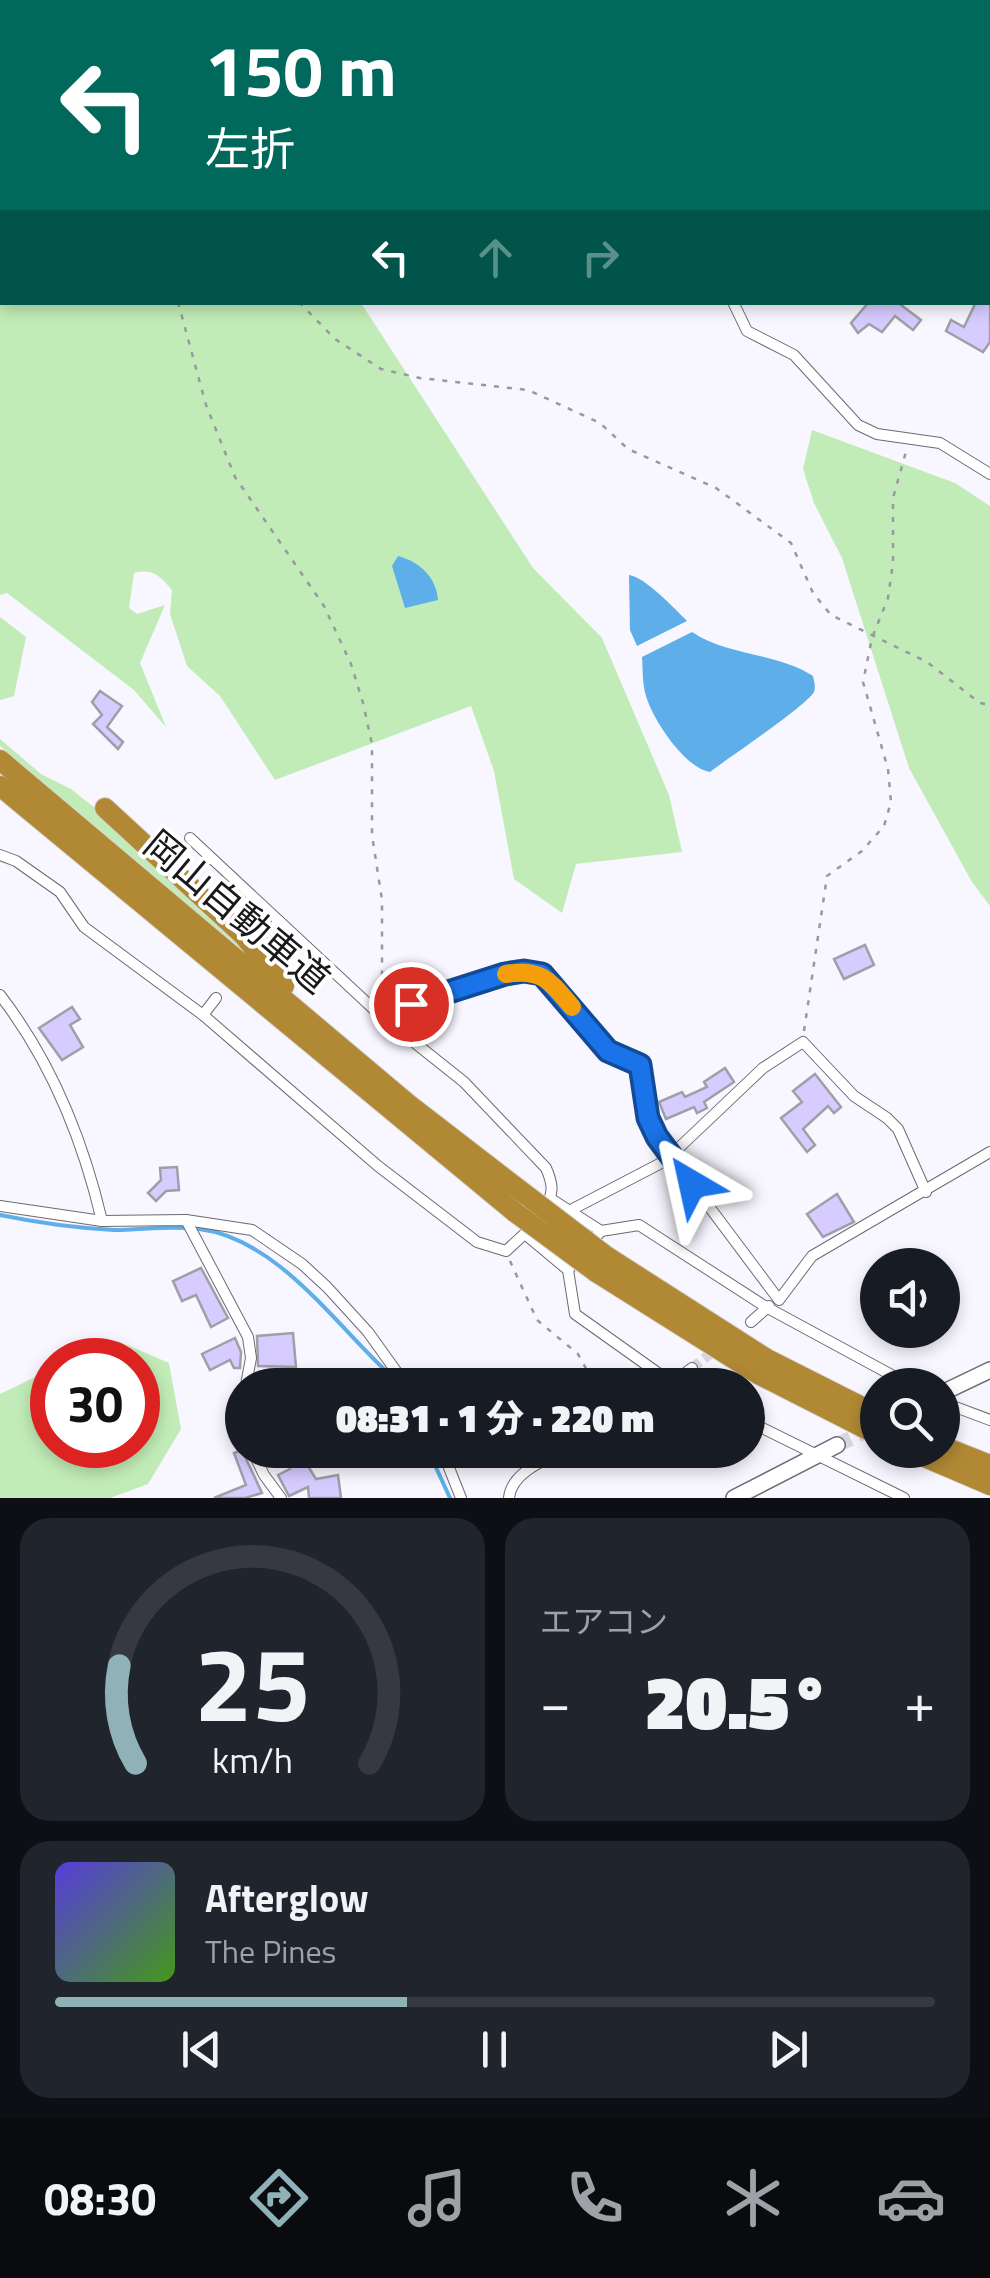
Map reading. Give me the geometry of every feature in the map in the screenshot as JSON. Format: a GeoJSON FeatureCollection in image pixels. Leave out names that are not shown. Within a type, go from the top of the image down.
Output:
{"type":"FeatureCollection","features":[{"type":"Feature","properties":{"kind":"highway","name":"岡山自動車道"},"geometry":{"type":"LineString","coordinates":[[0,760],[601,1264],[758,1374],[860,1427]]}},
{"type":"Feature","properties":{"kind":"highway","name":"岡山自動車道"},"geometry":{"type":"LineString","coordinates":[[0,786],[187,942],[532,1203]]}},
{"type":"Feature","properties":{"kind":"highway"},"geometry":{"type":"LineString","coordinates":[[0,804],[187,942]]}},
{"type":"Feature","properties":{"kind":"highway"},"geometry":{"type":"LineString","coordinates":[[105,808],[244,936],[314,1024]]}},
{"type":"Feature","properties":{"kind":"highway","name":"岡山自動車道"},"geometry":{"type":"LineString","coordinates":[[601,1264],[767,1360],[860,1406]]}},
{"type":"Feature","properties":{"kind":"highway"},"geometry":{"type":"LineString","coordinates":[[960,1453],[990,1465]]}},
{"type":"Feature","properties":{"kind":"highway"},"geometry":{"type":"LineString","coordinates":[[950,1468],[990,1485]]}},
{"type":"Feature","properties":{"kind":"main road"},"geometry":{"type":"LineString","coordinates":[[960,1384],[990,1370]]}},
{"type":"Feature","properties":{"kind":"main road"},"geometry":{"type":"LineString","coordinates":[[734,1498],[837,1445]]}},
{"type":"Feature","properties":{"kind":"street"},"geometry":{"type":"LineString","coordinates":[[735,305],[748,331],[794,355],[858,425],[877,434],[940,443],[990,474]]}},
{"type":"Feature","properties":{"kind":"street"},"geometry":{"type":"LineString","coordinates":[[0,855],[16,861],[60,892],[84,928],[203,1015],[378,1166],[477,1242],[506,1252],[526,1235],[532,1203],[554,1184],[546,1168],[464,1082],[380,1015],[190,838]]}},
{"type":"Feature","properties":{"kind":"street"},"geometry":{"type":"LineString","coordinates":[[269,933],[279,921]]}},
{"type":"Feature","properties":{"kind":"street"},"geometry":{"type":"LineString","coordinates":[[380,1015],[505,974],[542,974],[608,1051],[640,1065],[648,1118],[671,1156],[779,1300]]}},
{"type":"Feature","properties":{"kind":"street"},"geometry":{"type":"LineString","coordinates":[[0,995],[38,1050],[68,1113],[102,1221]]}},
{"type":"Feature","properties":{"kind":"street"},"geometry":{"type":"LineString","coordinates":[[203,1015],[216,998]]}},
{"type":"Feature","properties":{"kind":"street"},"geometry":{"type":"LineString","coordinates":[[569,1211],[671,1156],[762,1068],[803,1042],[854,1096],[898,1129],[926,1192]]}},
{"type":"Feature","properties":{"kind":"street"},"geometry":{"type":"LineString","coordinates":[[751,1322],[779,1300],[812,1256],[990,1152]]}},
{"type":"Feature","properties":{"kind":"street"},"geometry":{"type":"LineString","coordinates":[[532,1203],[569,1211],[601,1230],[639,1225],[766,1308],[878,1368]]}},
{"type":"Feature","properties":{"kind":"street"},"geometry":{"type":"LineString","coordinates":[[0,1206],[102,1221],[252,1230],[302,1264],[368,1332],[394,1368]]}},
{"type":"Feature","properties":{"kind":"street"},"geometry":{"type":"LineString","coordinates":[[189,1226],[248,1337],[249,1368]]}},
{"type":"Feature","properties":{"kind":"street"},"geometry":{"type":"LineString","coordinates":[[568,1270],[601,1230]]}},
{"type":"Feature","properties":{"kind":"street"},"geometry":{"type":"LineString","coordinates":[[526,1235],[568,1270],[575,1314],[650,1368]]}},
{"type":"Feature","properties":{"kind":"street"},"geometry":{"type":"LineString","coordinates":[[960,1409],[990,1420]]}},
{"type":"Feature","properties":{"kind":"street"},"geometry":{"type":"LineString","coordinates":[[765,1429],[904,1498]]}},
{"type":"Feature","properties":{"kind":"street"},"geometry":{"type":"LineString","coordinates":[[260,1468],[280,1498]]}},
{"type":"Feature","properties":{"kind":"street"},"geometry":{"type":"LineString","coordinates":[[449,1468],[461,1498]]}},
{"type":"Feature","properties":{"kind":"street"},"geometry":{"type":"LineString","coordinates":[[508,1498],[510,1486],[535,1468]]}},
{"type":"Feature","properties":{"kind":"path"},"geometry":{"type":"LineString","coordinates":[[179,305],[206,405],[234,477],[324,606],[351,664],[363,703],[372,744],[372,834],[382,900],[380,1015]]}},
{"type":"Feature","properties":{"kind":"path"},"geometry":{"type":"LineString","coordinates":[[301,305],[335,339],[381,368],[420,378],[528,390],[600,424],[628,449],[716,488],[791,542],[813,593],[831,615],[927,662],[980,703],[990,705]]}},
{"type":"Feature","properties":{"kind":"path"},"geometry":{"type":"LineString","coordinates":[[803,1042],[826,876],[862,851],[884,826],[891,802],[888,769],[863,682],[873,637],[888,598],[893,563],[893,498],[911,437]]}},
{"type":"Feature","properties":{"kind":"path"},"geometry":{"type":"LineString","coordinates":[[506,1252],[537,1320],[578,1354],[586,1368]]}},
{"type":"Feature","properties":{"kind":"green space"},"geometry":{"type":"Polygon","coordinates":[[[0,305],[362,305],[533,568],[602,638],[669,795],[682,852],[576,864],[562,913],[514,879],[494,771],[471,706],[275,780],[220,696],[187,666],[170,614],[172,590],[156,574],[134,573],[129,608],[137,614],[165,605],[140,663],[166,727],[134,690],[7,593],[0,595],[0,305]]]}},
{"type":"Feature","properties":{"kind":"green space"},"geometry":{"type":"Polygon","coordinates":[[[812,430],[955,483],[990,506],[990,906],[972,882],[909,768],[842,558],[814,503],[803,469],[812,430]]]}},
{"type":"Feature","properties":{"kind":"green space"},"geometry":{"type":"Polygon","coordinates":[[[0,617],[26,637],[14,696],[0,700],[0,617]]]}},
{"type":"Feature","properties":{"kind":"green space"},"geometry":{"type":"Polygon","coordinates":[[[0,739],[41,774],[71,789],[95,808],[263,968],[0,746],[0,739]]]}},
{"type":"Feature","properties":{"kind":"green space"},"geometry":{"type":"Polygon","coordinates":[[[160,1359],[169,1363],[181,1429],[160,1464],[160,1359]]]}},
{"type":"Feature","properties":{"kind":"green space"},"geometry":{"type":"Polygon","coordinates":[[[30,1380],[30,1468],[158,1468],[148,1484],[110,1498],[0,1498],[0,1394],[30,1380]]]}},
{"type":"Feature","properties":{"kind":"water"},"geometry":{"type":"Polygon","coordinates":[[[398,556],[426,572],[438,600],[405,608],[392,566],[398,556]]]}},
{"type":"Feature","properties":{"kind":"water"},"geometry":{"type":"Polygon","coordinates":[[[629,575],[651,587],[687,621],[637,646],[630,630],[629,575]]]}},
{"type":"Feature","properties":{"kind":"water"},"geometry":{"type":"Polygon","coordinates":[[[692,632],[720,646],[799,668],[813,676],[815,684],[814,692],[797,709],[710,772],[690,762],[671,741],[650,706],[644,686],[642,657],[692,632]]]}},
{"type":"Feature","properties":{"kind":"building"},"geometry":{"type":"Polygon","coordinates":[[[866,305],[901,305],[921,320],[913,330],[895,316],[882,332],[869,324],[858,333],[851,323],[866,305]]]}},
{"type":"Feature","properties":{"kind":"building"},"geometry":{"type":"Polygon","coordinates":[[[975,305],[990,305],[990,342],[983,352],[946,331],[951,320],[964,327],[975,305]]]}},
{"type":"Feature","properties":{"kind":"building"},"geometry":{"type":"Polygon","coordinates":[[[100,691],[122,706],[107,727],[123,742],[118,749],[93,724],[102,715],[92,702],[100,691]]]}},
{"type":"Feature","properties":{"kind":"building"},"geometry":{"type":"Polygon","coordinates":[[[865,945],[874,965],[844,979],[834,959],[865,945]]]}},
{"type":"Feature","properties":{"kind":"building"},"geometry":{"type":"Polygon","coordinates":[[[72,1007],[80,1019],[70,1025],[83,1047],[62,1060],[39,1028],[72,1007]]]}},
{"type":"Feature","properties":{"kind":"building"},"geometry":{"type":"Polygon","coordinates":[[[725,1068],[734,1082],[704,1102],[707,1108],[697,1113],[694,1107],[666,1119],[659,1102],[707,1087],[704,1082],[725,1068]]]}},
{"type":"Feature","properties":{"kind":"building"},"geometry":{"type":"Polygon","coordinates":[[[815,1074],[841,1107],[834,1113],[828,1106],[803,1129],[815,1145],[807,1152],[781,1118],[802,1102],[793,1091],[815,1074]]]}},
{"type":"Feature","properties":{"kind":"building"},"geometry":{"type":"Polygon","coordinates":[[[177,1167],[179,1190],[166,1191],[156,1201],[148,1193],[161,1180],[160,1168],[177,1167]]]}},
{"type":"Feature","properties":{"kind":"building"},"geometry":{"type":"Polygon","coordinates":[[[837,1194],[854,1222],[823,1237],[807,1214],[837,1194]]]}},
{"type":"Feature","properties":{"kind":"building"},"geometry":{"type":"Polygon","coordinates":[[[201,1268],[228,1318],[211,1327],[196,1295],[182,1301],[173,1281],[201,1268]]]}},
{"type":"Feature","properties":{"kind":"building"},"geometry":{"type":"Polygon","coordinates":[[[293,1333],[296,1367],[258,1366],[257,1336],[293,1333]]]}},
{"type":"Feature","properties":{"kind":"building"},"geometry":{"type":"Polygon","coordinates":[[[235,1338],[241,1352],[240,1368],[234,1368],[230,1360],[210,1370],[202,1354],[235,1338]]]}},
{"type":"Feature","properties":{"kind":"building"},"geometry":{"type":"Polygon","coordinates":[[[240,1468],[250,1468],[262,1493],[245,1498],[214,1498],[246,1485],[240,1468]]]}},
{"type":"Feature","properties":{"kind":"building"},"geometry":{"type":"Polygon","coordinates":[[[309,1468],[316,1479],[338,1475],[341,1498],[309,1498],[308,1487],[289,1496],[278,1475],[290,1469],[309,1468]]]}},
{"type":"Feature","properties":{"kind":"waterway"},"geometry":{"type":"LineString","coordinates":[[0,1215],[86,1228],[188,1228],[227,1236],[253,1248],[301,1284],[383,1368]]}},
{"type":"Feature","properties":{"kind":"waterway"},"geometry":{"type":"LineString","coordinates":[[436,1468],[450,1498]]}},
{"type":"Feature","properties":{"kind":"tunnel"},"geometry":{"type":"LineString","coordinates":[[692,1368],[719,1347]]}},
{"type":"Feature","properties":{"kind":"tunnel"},"geometry":{"type":"LineString","coordinates":[[837,1445],[860,1434]]}},
{"type":"Feature","properties":{"kind":"slow traffic"},"geometry":{"type":"LineString","coordinates":[[506,974],[542,974],[572,1007]]}},
{"type":"Feature","properties":{"kind":"route"},"geometry":{"type":"LineString","coordinates":[[411,1004],[505,974],[542,974],[608,1051],[640,1065],[648,1118],[657,1137],[692,1184]]}}]}
